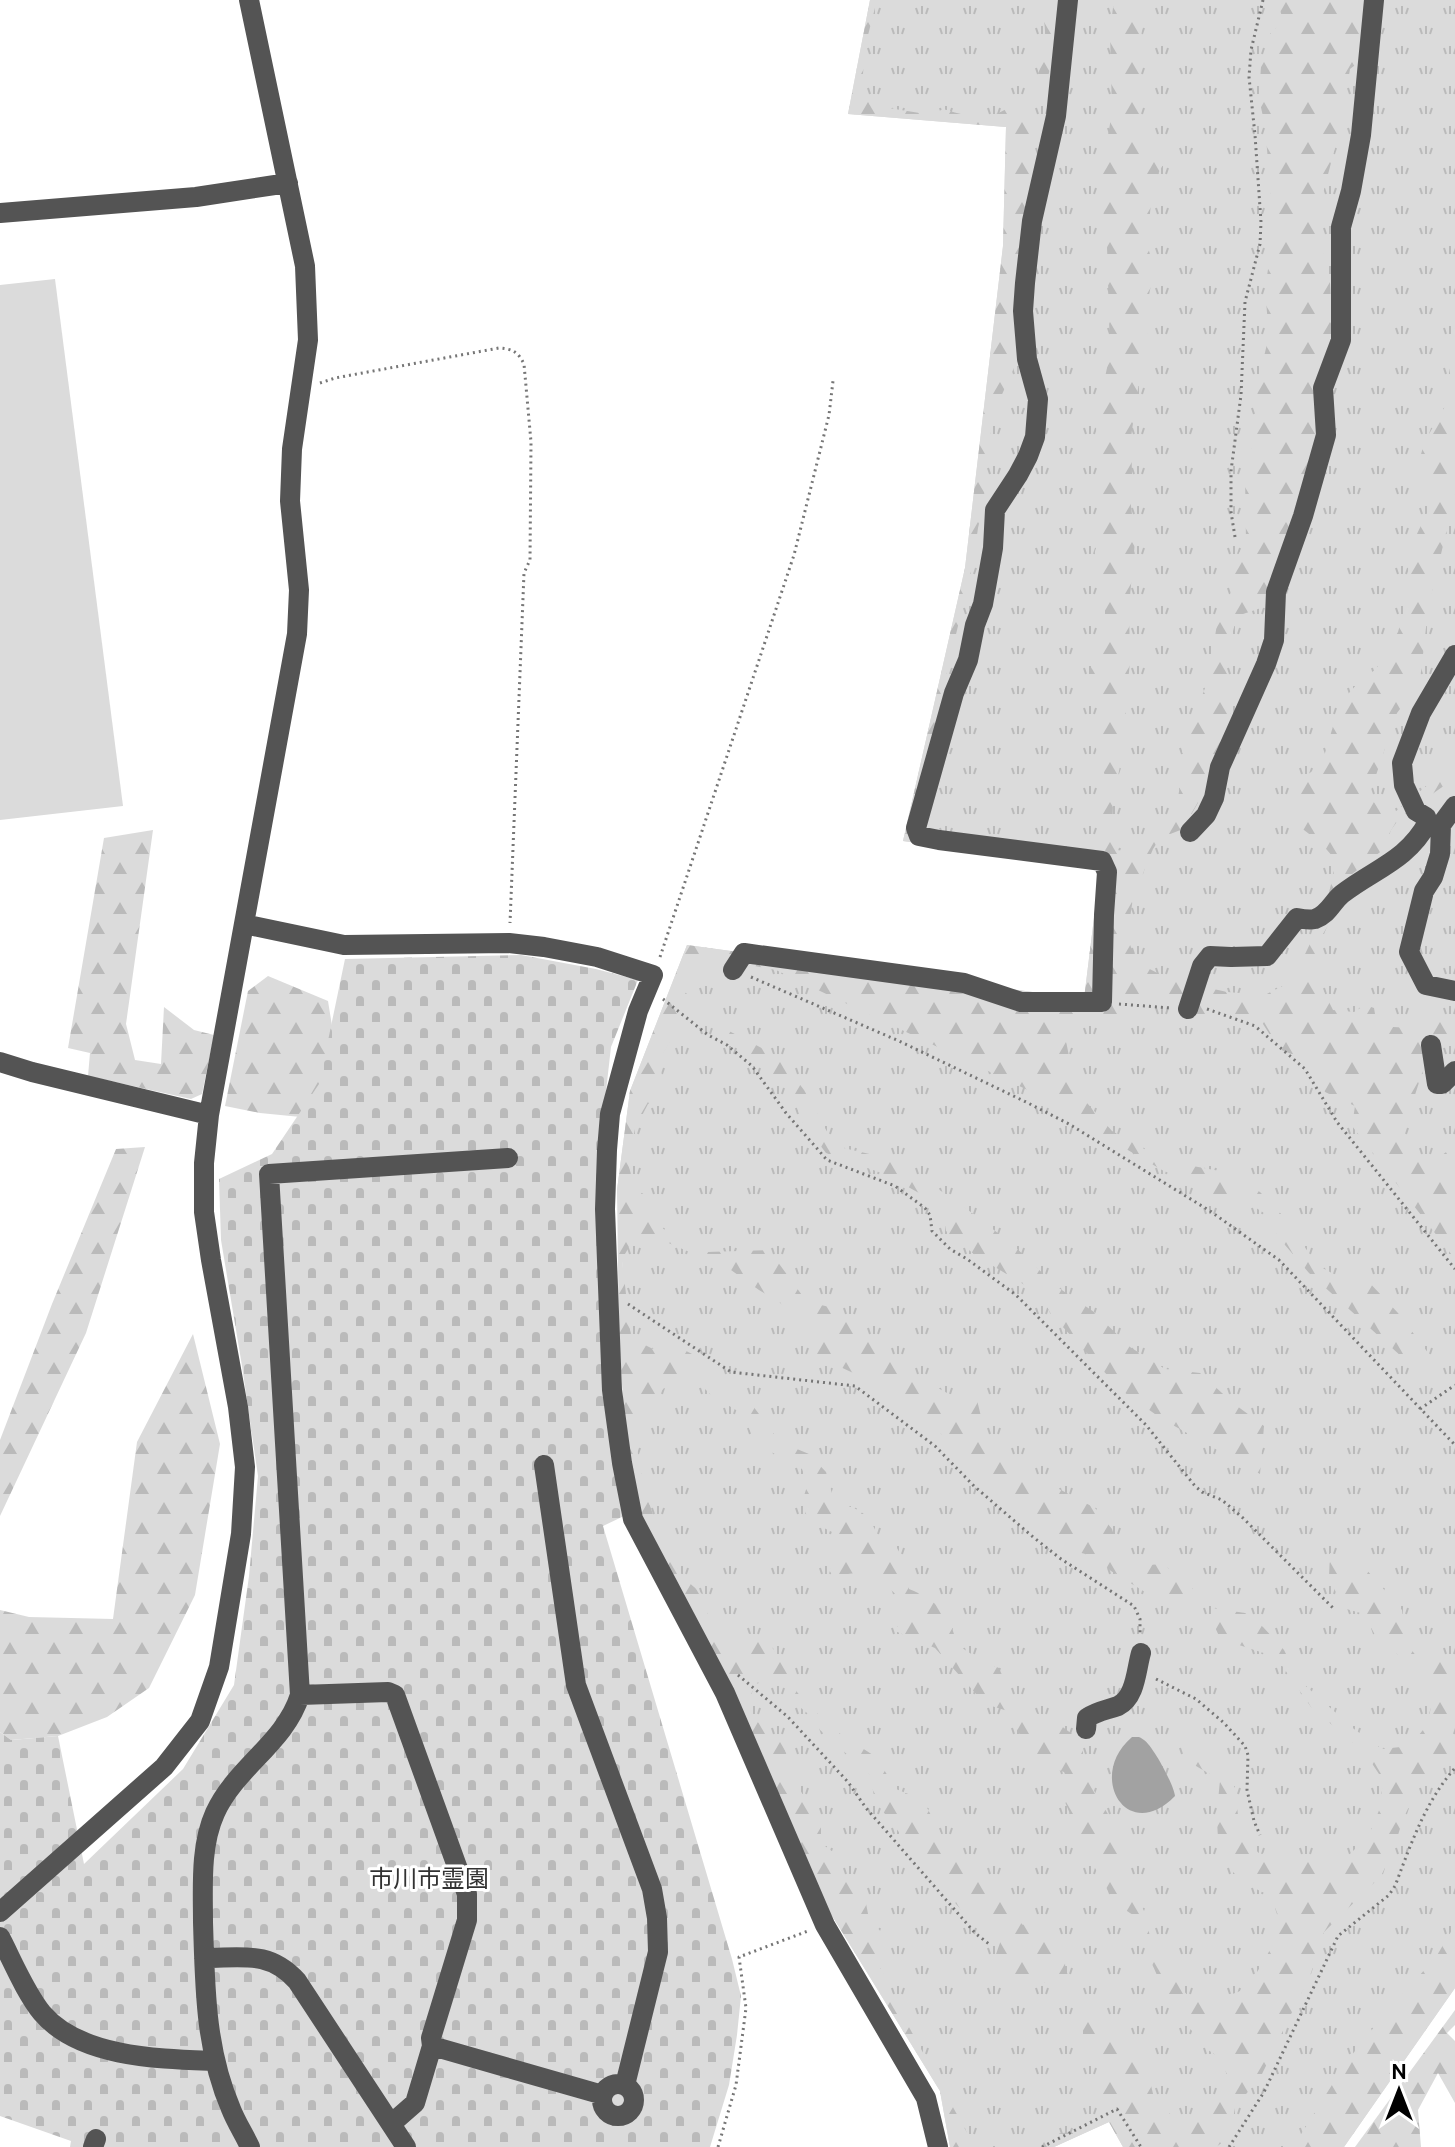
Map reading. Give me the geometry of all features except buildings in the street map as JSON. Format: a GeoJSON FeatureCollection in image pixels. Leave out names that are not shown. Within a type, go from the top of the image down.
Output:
{"type":"FeatureCollection","features":[{"type":"Feature","properties":{"kind":"street"},"geometry":{"type":"LineString","coordinates":[[0,1912],[164,1767],[200,1721],[219,1667],[241,1534],[245,1467],[238,1407],[204,1212],[204,1163],[209,1115],[297,634],[299,590],[290,501],[292,449],[308,340],[305,266],[249,0]]}},
{"type":"Feature","properties":{"kind":"street"},"geometry":{"type":"LineString","coordinates":[[733,970],[744,953],[964,983],[1021,1002],[1102,1002],[1107,872],[1102,861],[939,840],[919,836],[916,828],[983,604],[993,548],[995,510],[1018,475],[1035,437],[1038,399],[1027,359],[1025,283],[1032,221],[1056,116],[1068,0]]}},
{"type":"Feature","properties":{"kind":"street"},"geometry":{"type":"LineString","coordinates":[[1190,832],[1210,807],[1220,767],[1266,664],[1274,640],[1276,592],[1303,516],[1326,435],[1323,388],[1341,340],[1341,227],[1361,135],[1374,0]]}},
{"type":"Feature","properties":{"kind":"street"},"geometry":{"type":"LineString","coordinates":[[0,213],[196,197],[288,183]]}},
{"type":"Feature","properties":{"kind":"street"},"geometry":{"type":"LineString","coordinates":[[1188,1009],[1202,966],[1210,956],[1267,956],[1297,918],[1314,920],[1329,911],[1340,895],[1384,868],[1422,834],[1428,822],[1416,811],[1404,785],[1402,763],[1421,713],[1455,655]]}},
{"type":"Feature","properties":{"kind":"street"},"geometry":{"type":"LineString","coordinates":[[1455,806],[1441,825],[1440,854],[1433,877],[1424,891],[1409,952],[1426,985],[1455,991]]}},
{"type":"Feature","properties":{"kind":"street"},"geometry":{"type":"LineString","coordinates":[[244,924],[344,945],[509,943],[544,947],[597,957],[651,982],[638,1011],[610,1114],[605,1209],[612,1390],[633,1519],[725,1693],[825,1925],[926,2098],[938,2147]]}},
{"type":"Feature","properties":{"kind":"street"},"geometry":{"type":"LineString","coordinates":[[1431,1045],[1437,1084],[1442,1084],[1455,1071]]}},
{"type":"Feature","properties":{"kind":"street"},"geometry":{"type":"LineString","coordinates":[[0,1062],[209,1115]]}},
{"type":"Feature","properties":{"kind":"street"},"geometry":{"type":"LineString","coordinates":[[250,2147],[231,2109],[215,2061],[206,2010],[203,1876],[208,1837],[226,1794],[289,1722],[300,1695],[269,1174],[508,1158]]}},
{"type":"Feature","properties":{"kind":"street"},"geometry":{"type":"LineString","coordinates":[[544,1465],[576,1685],[656,1907],[658,1952],[625,2085]]}},
{"type":"Feature","properties":{"kind":"street"},"geometry":{"type":"LineString","coordinates":[[1086,1729],[1087,1718],[1121,1704],[1128,1696],[1134,1685],[1141,1653]]}},
{"type":"Feature","properties":{"kind":"street"},"geometry":{"type":"LineString","coordinates":[[300,1695],[388,1692],[395,1695],[467,1894],[467,1920],[415,2103],[391,2124]]}},
{"type":"Feature","properties":{"kind":"street"},"geometry":{"type":"LineString","coordinates":[[0,1937],[39,2010],[61,2030],[93,2045],[118,2052],[215,2061]]}},
{"type":"Feature","properties":{"kind":"street"},"geometry":{"type":"LineString","coordinates":[[204,1958],[266,1959],[288,1971],[406,2147]]}},
{"type":"Feature","properties":{"kind":"street"},"geometry":{"type":"LineString","coordinates":[[432,2046],[603,2095]]}},
{"type":"Feature","properties":{"kind":"street"},"geometry":{"type":"LineString","coordinates":[[611,2085],[625,2085],[632,2091],[632,2108],[616,2116],[608,2112],[603,2104],[603,2095],[611,2085]]}},
{"type":"Feature","properties":{"kind":"path"},"geometry":{"type":"LineString","coordinates":[[1235,537],[1231,512],[1231,471],[1241,395],[1245,302],[1260,244],[1261,222],[1250,94],[1251,50],[1263,0]]}},
{"type":"Feature","properties":{"kind":"path"},"geometry":{"type":"LineString","coordinates":[[301,390],[335,378],[499,348],[518,354],[524,364],[531,442],[530,560],[524,573],[509,943]]}},
{"type":"Feature","properties":{"kind":"path"},"geometry":{"type":"LineString","coordinates":[[833,381],[829,415],[794,555],[651,982],[708,1035],[727,1045],[752,1066],[786,1113],[827,1160],[895,1186],[925,1208],[930,1215],[932,1231],[950,1249],[1016,1295],[1146,1425],[1195,1486],[1222,1500],[1243,1518],[1333,1608]]}},
{"type":"Feature","properties":{"kind":"path"},"geometry":{"type":"LineString","coordinates":[[733,970],[899,1041],[1026,1102],[1069,1124],[1193,1200],[1279,1260],[1455,1445]]}},
{"type":"Feature","properties":{"kind":"path"},"geometry":{"type":"LineString","coordinates":[[1102,1002],[1211,1009],[1255,1026],[1305,1069],[1337,1122],[1455,1269]]}},
{"type":"Feature","properties":{"kind":"path"},"geometry":{"type":"LineString","coordinates":[[608,1291],[731,1372],[855,1386],[935,1446],[974,1486],[1033,1537],[1134,1606],[1140,1619],[1141,1653],[1149,1673],[1196,1699],[1245,1746],[1248,1755],[1247,1790],[1260,1835]]}},
{"type":"Feature","properties":{"kind":"path"},"geometry":{"type":"LineString","coordinates":[[1420,1409],[1455,1385]]}},
{"type":"Feature","properties":{"kind":"path"},"geometry":{"type":"LineString","coordinates":[[730,1668],[788,1717],[848,1782],[866,1808],[975,1933],[989,1944]]}},
{"type":"Feature","properties":{"kind":"path"},"geometry":{"type":"LineString","coordinates":[[1229,2147],[1264,2092],[1338,1936],[1389,1895],[1429,1804],[1455,1768]]}},
{"type":"Feature","properties":{"kind":"path"},"geometry":{"type":"LineString","coordinates":[[718,2147],[736,2085],[746,2008],[739,1957],[815,1929]]}},
{"type":"Feature","properties":{"kind":"path"},"geometry":{"type":"LineString","coordinates":[[1042,2147],[1117,2109],[1141,2147]]}},
{"type":"Feature","properties":{"kind":"green space"},"geometry":{"type":"Polygon","coordinates":[[[870,0],[1455,0],[1455,1988],[1344,2147],[1123,2147],[1109,2122],[1054,2147],[950,2147],[940,2091],[831,1914],[640,1518],[617,1190],[630,1091],[687,945],[1084,999],[1100,869],[903,841],[965,568],[1003,246],[1006,127],[848,114],[870,0]]]}},
{"type":"Feature","properties":{"kind":"green space"},"geometry":{"type":"Polygon","coordinates":[[[870,0],[877,0],[866,43],[862,83],[870,105],[932,115],[943,109],[981,117],[998,113],[1032,93],[1041,63],[1045,29],[1040,10],[1031,0],[1060,0],[1056,46],[1046,84],[1029,103],[1027,117],[1035,181],[1013,370],[999,401],[991,431],[973,563],[947,672],[939,731],[912,827],[1106,853],[1100,834],[1100,811],[1107,782],[1095,745],[1099,709],[1090,673],[1105,627],[1102,586],[1094,564],[1101,534],[1098,521],[1096,419],[1110,354],[1107,245],[1100,183],[1112,112],[1110,31],[1114,0],[1144,0],[1139,91],[1143,145],[1165,161],[1153,183],[1147,243],[1154,270],[1144,320],[1149,342],[1141,368],[1131,437],[1130,497],[1135,541],[1129,607],[1130,662],[1125,741],[1113,801],[1112,840],[1117,850],[1146,854],[1178,798],[1182,750],[1208,680],[1217,624],[1231,592],[1234,561],[1246,542],[1245,472],[1252,445],[1259,377],[1269,336],[1265,289],[1274,230],[1265,126],[1259,98],[1261,66],[1269,35],[1283,20],[1277,0],[1374,0],[1380,23],[1380,46],[1350,69],[1340,129],[1322,197],[1321,245],[1330,282],[1333,336],[1317,437],[1272,583],[1261,608],[1237,616],[1224,665],[1231,685],[1232,710],[1203,794],[1183,829],[1160,838],[1133,898],[1127,938],[1138,963],[1169,979],[1227,992],[1265,995],[1292,981],[1322,919],[1334,873],[1333,857],[1300,827],[1295,802],[1300,781],[1322,763],[1340,703],[1376,669],[1398,632],[1409,594],[1408,565],[1415,538],[1428,511],[1426,491],[1415,474],[1425,441],[1447,403],[1452,384],[1448,363],[1451,334],[1455,327],[1455,494],[1428,610],[1421,672],[1397,713],[1371,790],[1372,796],[1378,806],[1395,812],[1430,783],[1455,750],[1455,778],[1401,816],[1391,830],[1384,849],[1347,878],[1315,956],[1319,982],[1333,1010],[1354,1012],[1365,1005],[1374,1008],[1376,1020],[1393,1027],[1412,1028],[1432,1020],[1455,1020],[1455,1043],[1431,1045],[1405,1126],[1404,1143],[1415,1157],[1436,1160],[1455,1145],[1455,1259],[1352,1126],[1355,1106],[1325,1092],[1309,1061],[1279,1049],[1263,1024],[1193,1015],[1168,997],[1149,1002],[1132,1020],[1108,1022],[1085,1017],[1071,1024],[1066,1041],[1073,1077],[1087,1103],[1112,1131],[1166,1161],[1225,1172],[1260,1192],[1285,1218],[1317,1265],[1341,1278],[1365,1278],[1398,1313],[1432,1358],[1402,1357],[1309,1273],[1279,1238],[1264,1213],[1242,1199],[1211,1199],[1189,1182],[1109,1139],[1076,1113],[776,970],[722,960],[700,965],[682,988],[708,1020],[779,1057],[804,1090],[835,1146],[878,1156],[914,1173],[1012,1244],[1056,1286],[1094,1312],[1130,1347],[1165,1369],[1200,1373],[1264,1426],[1260,1474],[1162,1419],[1121,1390],[1050,1313],[1043,1296],[975,1255],[946,1231],[942,1206],[887,1175],[826,1153],[801,1120],[794,1097],[776,1078],[747,1051],[697,1018],[679,1025],[659,1060],[662,1098],[648,1104],[635,1129],[628,1161],[632,1186],[656,1203],[661,1227],[682,1243],[707,1252],[769,1250],[807,1302],[839,1309],[908,1372],[949,1394],[977,1400],[984,1429],[1005,1459],[1037,1481],[1095,1508],[1112,1529],[1119,1552],[1138,1566],[1161,1564],[1189,1580],[1197,1599],[1177,1603],[1153,1597],[1093,1556],[1070,1550],[987,1486],[967,1465],[953,1443],[917,1420],[864,1378],[821,1358],[813,1351],[817,1334],[779,1302],[731,1270],[657,1238],[635,1237],[622,1259],[631,1338],[653,1349],[665,1340],[692,1354],[707,1378],[733,1397],[753,1406],[780,1442],[809,1454],[826,1472],[834,1501],[865,1515],[882,1545],[897,1548],[907,1566],[909,1589],[941,1610],[951,1625],[956,1644],[999,1668],[1016,1703],[1056,1722],[1072,1734],[1083,1750],[1083,1772],[1112,1821],[1123,1847],[1122,1879],[1145,1913],[1150,1937],[1164,1953],[1174,1979],[1188,1996],[1222,1996],[1240,1991],[1258,1970],[1282,1925],[1270,1895],[1250,1886],[1226,1863],[1218,1834],[1220,1780],[1183,1756],[1184,1742],[1213,1761],[1231,1780],[1241,1827],[1246,1839],[1261,1855],[1270,1848],[1282,1858],[1311,1861],[1349,1855],[1369,1835],[1380,1808],[1383,1780],[1365,1753],[1311,1707],[1276,1657],[1219,1636],[1212,1608],[1245,1613],[1263,1627],[1284,1650],[1299,1680],[1354,1729],[1382,1749],[1410,1746],[1427,1725],[1434,1694],[1410,1665],[1375,1635],[1364,1614],[1343,1608],[1329,1577],[1330,1553],[1357,1559],[1402,1610],[1406,1643],[1421,1662],[1455,1658],[1455,1722],[1450,1758],[1419,1786],[1381,1876],[1324,1932],[1311,1973],[1262,2074],[1235,2108],[1232,2124],[1223,2142],[1216,2147],[1123,2147],[1109,2122],[1054,2147],[1028,2147],[1052,2134],[1073,2132],[1103,2114],[1094,2098],[1103,2078],[1083,2042],[1083,2021],[1061,1991],[1036,1978],[1013,1975],[994,1960],[1001,1940],[991,1921],[971,1921],[942,1888],[875,1801],[870,1775],[820,1730],[784,1685],[774,1678],[756,1684],[748,1701],[753,1718],[782,1742],[798,1786],[821,1828],[821,1843],[833,1852],[847,1882],[864,1893],[869,1919],[884,1935],[878,1963],[904,2018],[971,2140],[969,2147],[950,2147],[940,2091],[831,1914],[640,1518],[625,1429],[619,1339],[617,1190],[630,1091],[687,945],[1084,999],[1100,869],[903,841],[965,568],[1003,246],[1006,127],[848,114],[870,0]],[[688,1379],[669,1385],[662,1391],[656,1409],[640,1424],[637,1446],[650,1504],[672,1560],[683,1576],[706,1598],[712,1626],[726,1641],[747,1633],[767,1640],[808,1705],[839,1733],[876,1757],[896,1789],[926,1806],[944,1839],[957,1850],[974,1880],[1005,1893],[1013,1915],[1023,1925],[1034,1916],[1048,1927],[1061,1946],[1065,1971],[1077,1984],[1085,2005],[1106,2019],[1145,2061],[1156,2106],[1174,2116],[1200,2117],[1217,2105],[1227,2076],[1222,2059],[1208,2050],[1171,2006],[1133,1915],[1115,1903],[1087,1854],[1065,1802],[1071,1787],[1064,1772],[1030,1749],[1018,1732],[1011,1712],[985,1704],[935,1648],[895,1631],[903,1615],[900,1598],[881,1581],[863,1572],[833,1576],[829,1570],[838,1553],[836,1534],[822,1527],[814,1529],[803,1503],[808,1485],[802,1469],[764,1448],[741,1413],[711,1395],[700,1384],[688,1379]]]}},
{"type":"Feature","properties":{"kind":"green space"},"geometry":{"type":"Polygon","coordinates":[[[55,279],[123,806],[0,820],[0,285],[55,279]]]}},
{"type":"Feature","properties":{"kind":"green space"},"geometry":{"type":"Polygon","coordinates":[[[153,830],[126,1024],[135,1060],[161,1064],[164,1007],[194,1030],[214,1035],[202,1094],[191,1099],[88,1076],[90,1053],[68,1048],[104,838],[153,830]]]}},
{"type":"Feature","properties":{"kind":"green space","name":"市川市霊園"},"geometry":{"type":"Polygon","coordinates":[[[521,955],[638,980],[611,1047],[598,1162],[624,1516],[603,1526],[741,1996],[729,2085],[710,2147],[70,2147],[71,2141],[0,2116],[0,1732],[11,1740],[58,1736],[84,1864],[183,1769],[234,1685],[249,1576],[258,1476],[221,1240],[219,1179],[272,1154],[319,1084],[345,959],[521,955]]]}},
{"type":"Feature","properties":{"kind":"green space"},"geometry":{"type":"Polygon","coordinates":[[[268,976],[328,1001],[333,1032],[311,1118],[225,1106],[248,991],[268,976]]]}},
{"type":"Feature","properties":{"kind":"green space"},"geometry":{"type":"Polygon","coordinates":[[[145,1147],[86,1333],[0,1516],[0,1440],[52,1304],[116,1149],[145,1147]]]}},
{"type":"Feature","properties":{"kind":"green space"},"geometry":{"type":"Polygon","coordinates":[[[193,1334],[220,1444],[195,1595],[149,1688],[107,1717],[58,1736],[11,1740],[0,1732],[0,1610],[29,1617],[113,1619],[137,1442],[193,1334]]]}},
{"type":"Feature","properties":{"kind":"green space"},"geometry":{"type":"Polygon","coordinates":[[[1455,1925],[1455,1988],[1344,2147],[1293,2147],[1347,2061],[1436,1957],[1455,1925]]]}},
{"type":"Feature","properties":{"kind":"green space"},"geometry":{"type":"Polygon","coordinates":[[[1455,2010],[1455,2025],[1447,2033],[1455,2041],[1455,2103],[1438,2073],[1418,2110],[1421,2147],[1355,2147],[1455,2010]]]}},
{"type":"Feature","properties":{"kind":"shaded area"},"geometry":{"type":"Polygon","coordinates":[[[1132,1737],[1139,1737],[1148,1744],[1167,1775],[1175,1796],[1157,1809],[1142,1813],[1128,1809],[1118,1800],[1113,1786],[1113,1770],[1119,1753],[1132,1737]]]}}]}
